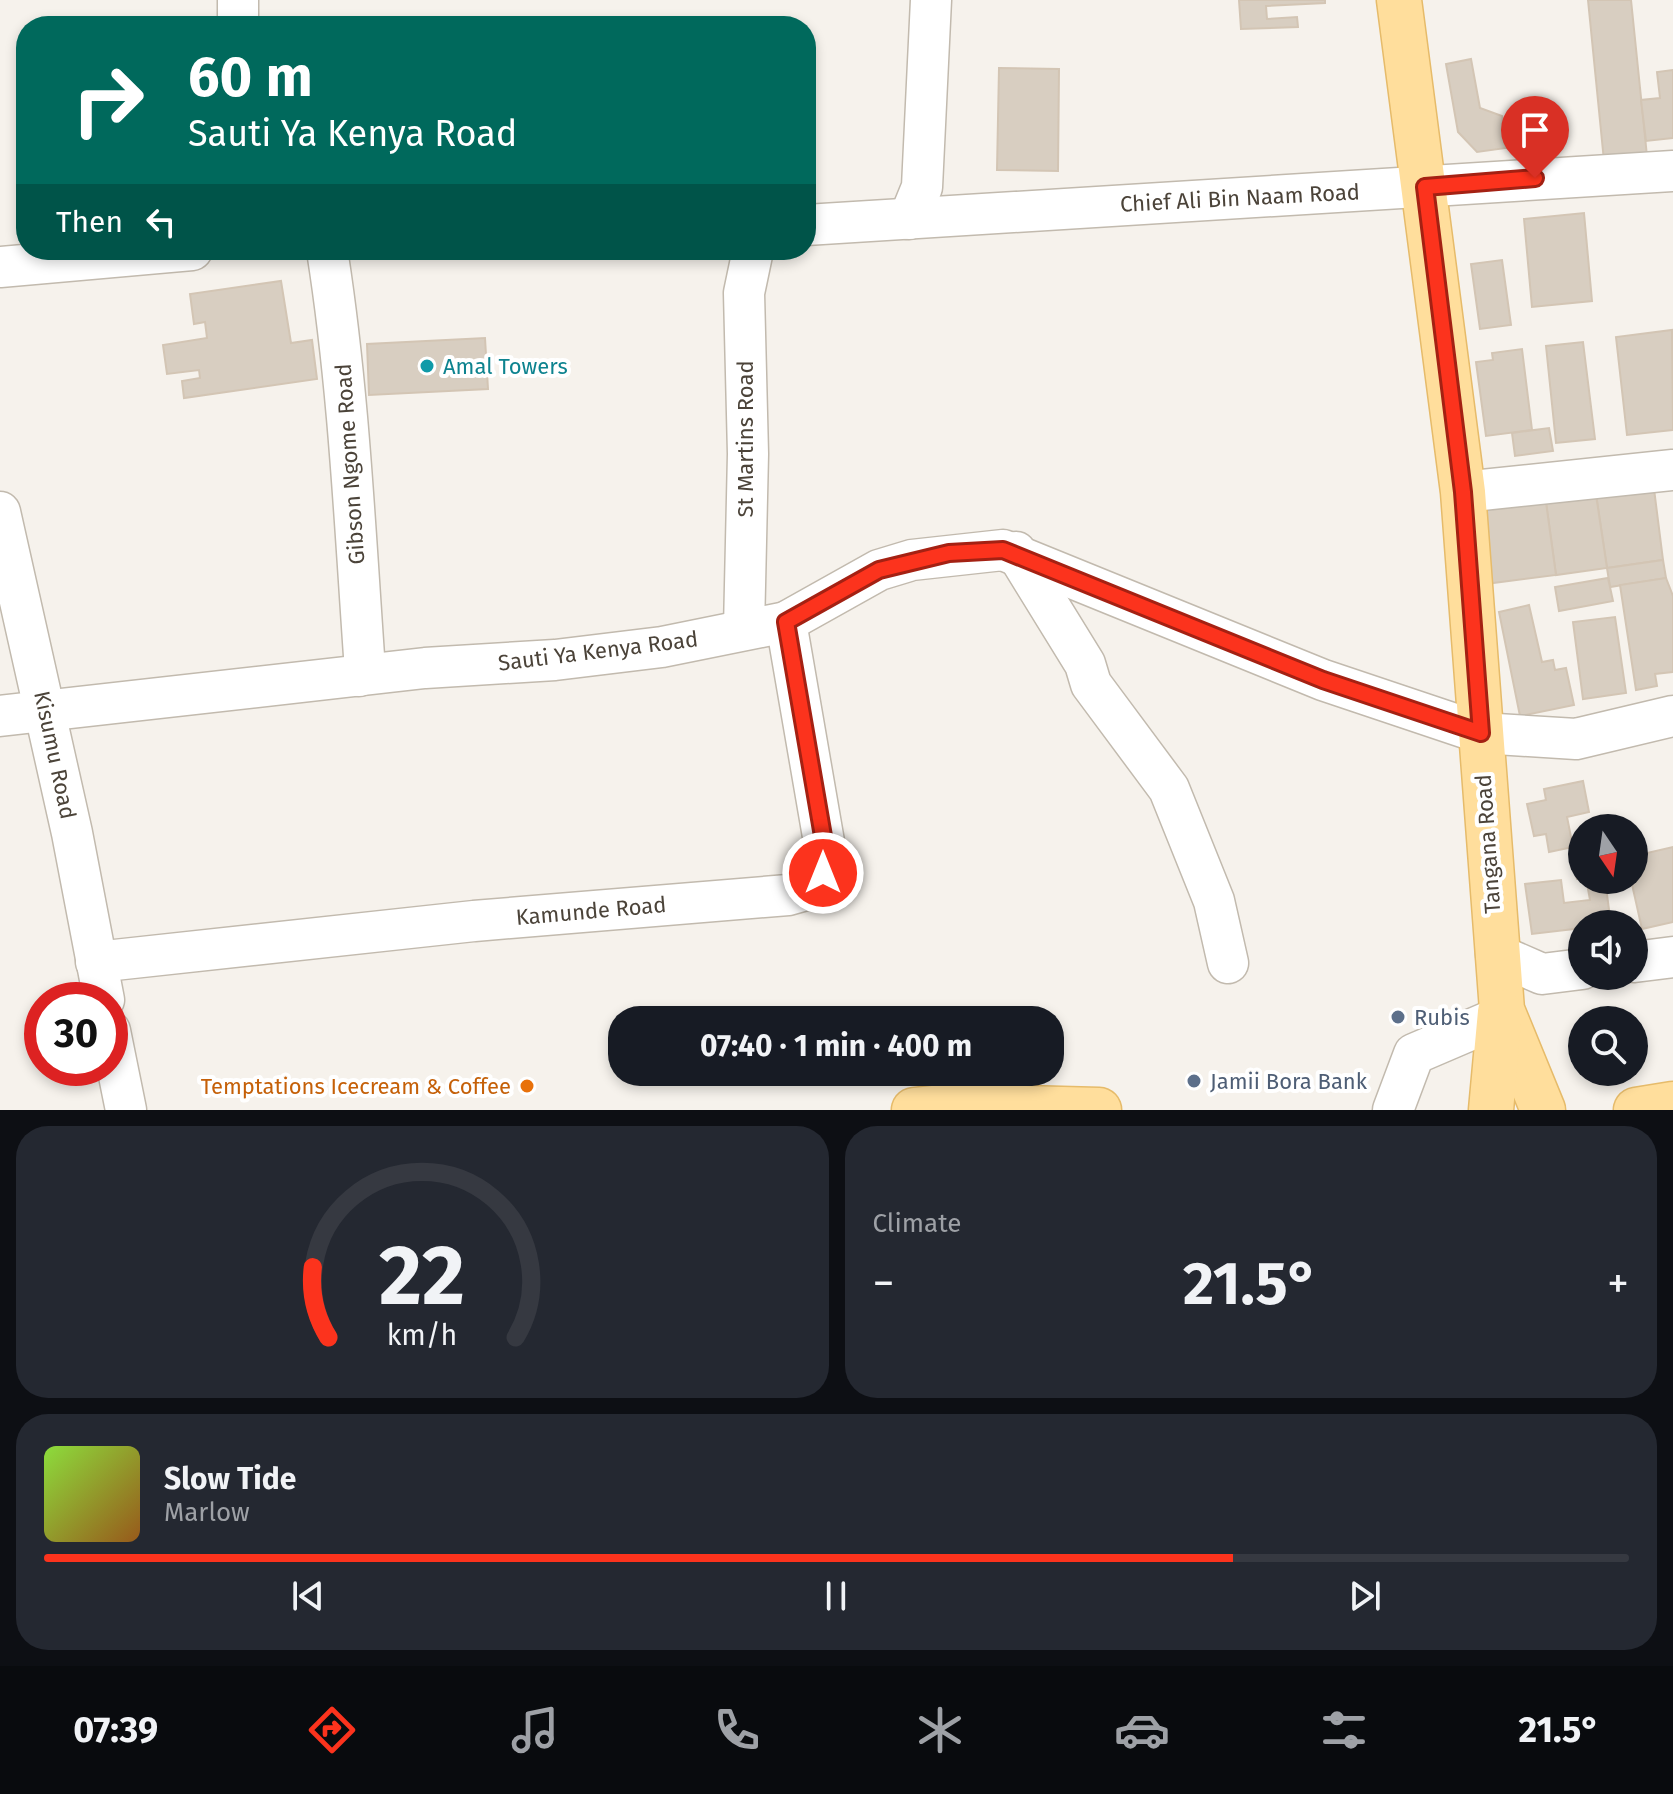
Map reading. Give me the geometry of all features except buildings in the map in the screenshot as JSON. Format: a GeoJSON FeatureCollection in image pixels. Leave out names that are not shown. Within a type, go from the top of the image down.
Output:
{"type":"FeatureCollection","features":[{"type":"Feature","properties":{"kind":"main road","name":"Tangana Road"},"geometry":{"type":"LineString","coordinates":[[1402,4],[1463,492],[1500,1014],[1491,1110]]}},
{"type":"Feature","properties":{"kind":"main road","name":"Tangana Road"},"geometry":{"type":"LineString","coordinates":[[1500,1014],[1543,1110]]}},
{"type":"Feature","properties":{"kind":"main road"},"geometry":{"type":"LineString","coordinates":[[1636,1110],[1673,1104]]}},
{"type":"Feature","properties":{"kind":"main road"},"geometry":{"type":"LineString","coordinates":[[914,1110],[950,1106],[1099,1110]]}},
{"type":"Feature","properties":{"kind":"main road"},"geometry":{"type":"LineString","coordinates":[[1503,1110],[1513,1110]]}},
{"type":"Feature","properties":{"kind":"street"},"geometry":{"type":"LineString","coordinates":[[909,219],[922,187],[931,0]]}},
{"type":"Feature","properties":{"kind":"street","name":"Chief Ali Bin Naam Road"},"geometry":{"type":"LineString","coordinates":[[816,224],[1673,171]]}},
{"type":"Feature","properties":{"kind":"street"},"geometry":{"type":"LineString","coordinates":[[0,267],[79,260]]}},
{"type":"Feature","properties":{"kind":"street","name":"Gibson Ngome Road"},"geometry":{"type":"LineString","coordinates":[[329,260],[341,337],[347,418],[365,670],[359,676]]}},
{"type":"Feature","properties":{"kind":"street","name":"St Martins Road"},"geometry":{"type":"LineString","coordinates":[[744,629],[748,454],[744,293],[751,260]]}},
{"type":"Feature","properties":{"kind":"street"},"geometry":{"type":"LineString","coordinates":[[1463,492],[1673,470]]}},
{"type":"Feature","properties":{"kind":"street","name":"Kisumu Road"},"geometry":{"type":"LineString","coordinates":[[0,512],[46,713],[100,981]]}},
{"type":"Feature","properties":{"kind":"street"},"geometry":{"type":"LineString","coordinates":[[1016,552],[1085,664],[1091,684],[1169,789],[1214,901],[1228,963]]}},
{"type":"Feature","properties":{"kind":"street","name":"Sauti Ya Kenya Road"},"geometry":{"type":"LineString","coordinates":[[0,716],[359,676],[609,654],[786,622],[879,570],[912,560],[949,553],[1016,552],[1126,602],[1323,680],[1481,733],[1576,739],[1673,716]]}},
{"type":"Feature","properties":{"kind":"street","name":"Kamunde Road"},"geometry":{"type":"LineString","coordinates":[[100,981],[474,921],[788,895],[816,887],[825,864],[824,842],[786,622]]}},
{"type":"Feature","properties":{"kind":"street"},"geometry":{"type":"LineString","coordinates":[[1496,954],[1542,974],[1568,971]]}},
{"type":"Feature","properties":{"kind":"street"},"geometry":{"type":"LineString","coordinates":[[1648,960],[1673,957]]}},
{"type":"Feature","properties":{"kind":"street"},"geometry":{"type":"LineString","coordinates":[[1393,1110],[1414,1054],[1500,1014]]}},
{"type":"Feature","properties":{"kind":"street"},"geometry":{"type":"LineString","coordinates":[[121,1086],[126,1110]]}},
{"type":"Feature","properties":{"kind":"place","name":"Amal Towers"},"geometry":{"type":"Point","coordinates":[427,366]}},
{"type":"Feature","properties":{"kind":"place","name":"Rubis"},"geometry":{"type":"Point","coordinates":[1398,1017]}},
{"type":"Feature","properties":{"kind":"place","name":"Jamii Bora Bank"},"geometry":{"type":"Point","coordinates":[1194,1081]}},
{"type":"Feature","properties":{"kind":"place","name":"Temptations Icecream & Coffee"},"geometry":{"type":"Point","coordinates":[527,1086]}},
{"type":"Feature","properties":{"kind":"route"},"geometry":{"type":"LineString","coordinates":[[823,873],[824,842],[786,622],[879,570],[912,560],[949,553],[1016,552],[1126,602],[1323,680],[1481,733],[1463,492],[1425,187],[1535,178]]}}]}
